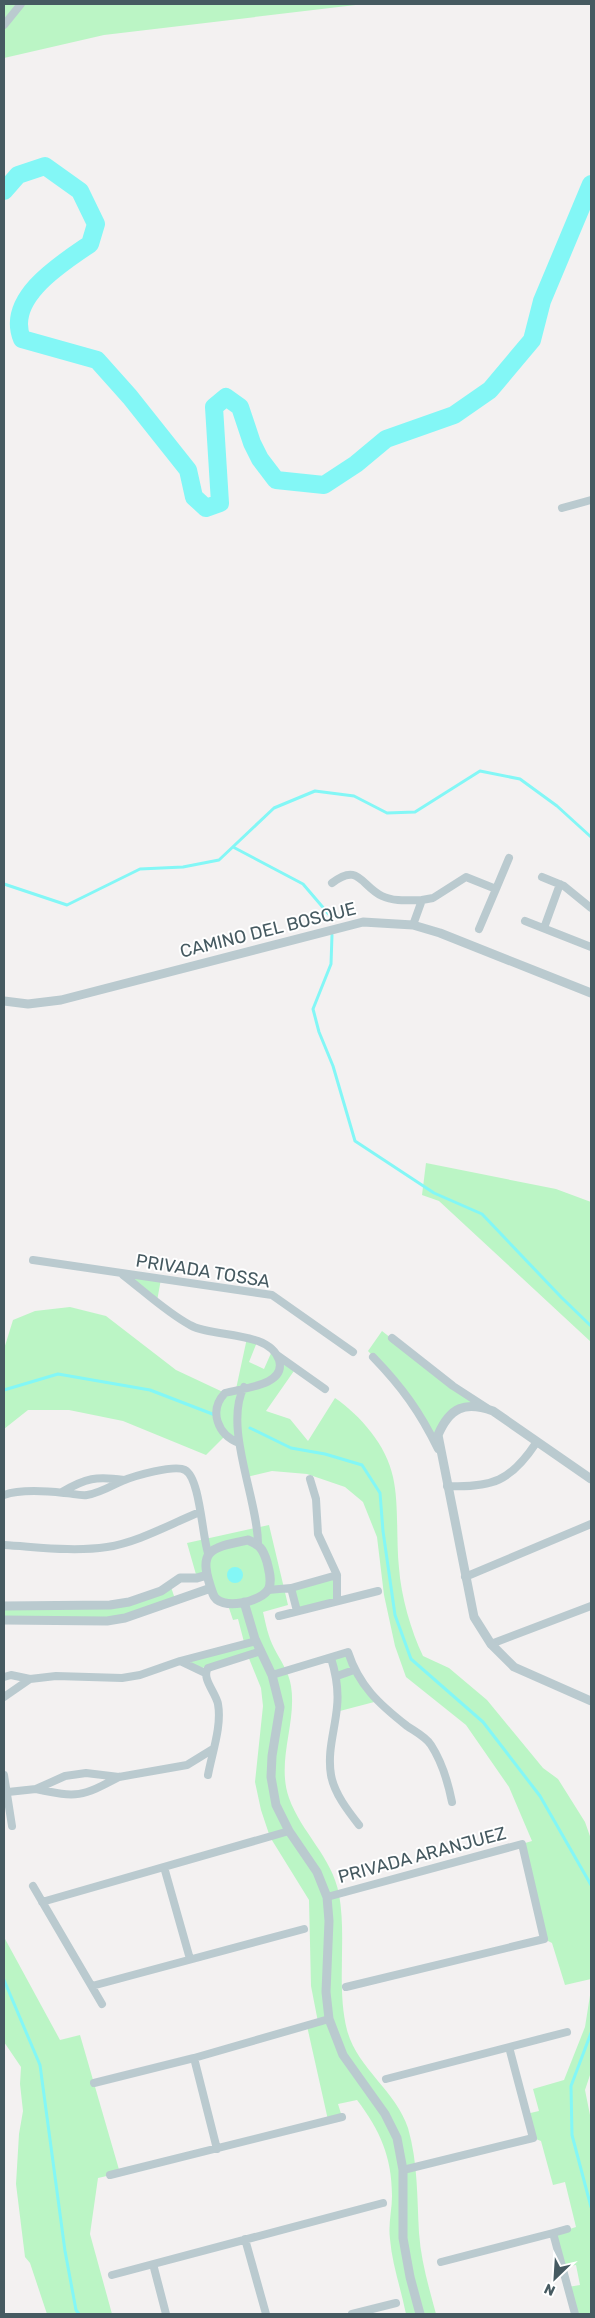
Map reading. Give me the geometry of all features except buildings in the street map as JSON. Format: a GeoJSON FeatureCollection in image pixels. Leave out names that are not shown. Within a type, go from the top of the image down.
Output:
{"type":"FeatureCollection","features":[{"type":"Feature","properties":{"kind":"street"},"geometry":{"type":"LineString","coordinates":[[4,25],[21,4]]}},
{"type":"Feature","properties":{"kind":"street"},"geometry":{"type":"LineString","coordinates":[[562,508],[591,500]]}},
{"type":"Feature","properties":{"kind":"street"},"geometry":{"type":"LineString","coordinates":[[479,929],[509,858]]}},
{"type":"Feature","properties":{"kind":"street"},"geometry":{"type":"LineString","coordinates":[[332,883],[342,876],[353,874],[382,896],[390,899],[422,900],[433,898],[466,877],[496,889]]}},
{"type":"Feature","properties":{"kind":"street"},"geometry":{"type":"LineString","coordinates":[[542,877],[560,884],[591,908]]}},
{"type":"Feature","properties":{"kind":"street"},"geometry":{"type":"LineString","coordinates":[[544,928],[560,884]]}},
{"type":"Feature","properties":{"kind":"street"},"geometry":{"type":"LineString","coordinates":[[413,925],[422,900]]}},
{"type":"Feature","properties":{"kind":"street"},"geometry":{"type":"LineString","coordinates":[[525,921],[591,947]]}},
{"type":"Feature","properties":{"kind":"street","name":"CAMINO DEL BOSQUE"},"geometry":{"type":"LineString","coordinates":[[4,1001],[28,1004],[61,1000],[363,922],[413,925],[440,932],[591,994]]}},
{"type":"Feature","properties":{"kind":"street","name":"PRIVADA TOSSA"},"geometry":{"type":"LineString","coordinates":[[33,1260],[272,1295],[353,1352]]}},
{"type":"Feature","properties":{"kind":"street","name":"PRIVADA TOSSA"},"geometry":{"type":"LineString","coordinates":[[121,1274],[191,1326],[251,1339],[325,1389]]}},
{"type":"Feature","properties":{"kind":"street"},"geometry":{"type":"LineString","coordinates":[[392,1338],[454,1386],[591,1479]]}},
{"type":"Feature","properties":{"kind":"street"},"geometry":{"type":"LineString","coordinates":[[239,1443],[225,1436],[218,1426],[217,1409],[220,1398],[225,1393],[272,1380],[278,1374],[280,1365],[277,1355]]}},
{"type":"Feature","properties":{"kind":"street"},"geometry":{"type":"LineString","coordinates":[[373,1357],[402,1387],[424,1418],[440,1452]]}},
{"type":"Feature","properties":{"kind":"street"},"geometry":{"type":"LineString","coordinates":[[244,1387],[238,1402],[239,1443],[258,1528],[258,1544]]}},
{"type":"Feature","properties":{"kind":"street"},"geometry":{"type":"LineString","coordinates":[[493,1412],[476,1405],[459,1408],[445,1419],[438,1435],[474,1617],[491,1644],[514,1667],[591,1701]]}},
{"type":"Feature","properties":{"kind":"street"},"geometry":{"type":"LineString","coordinates":[[447,1486],[474,1487],[501,1479],[523,1463],[536,1443]]}},
{"type":"Feature","properties":{"kind":"street"},"geometry":{"type":"LineString","coordinates":[[4,1496],[12,1492],[62,1492],[86,1495],[103,1491],[124,1480],[173,1467],[185,1470],[192,1478],[200,1512],[208,1553],[206,1562],[208,1589],[214,1598],[228,1605],[262,1597],[268,1590],[271,1579],[263,1550],[258,1544],[248,1540],[216,1546],[208,1553]]}},
{"type":"Feature","properties":{"kind":"street"},"geometry":{"type":"LineString","coordinates":[[62,1492],[82,1481],[101,1476],[124,1480]]}},
{"type":"Feature","properties":{"kind":"street"},"geometry":{"type":"LineString","coordinates":[[310,1479],[316,1499],[318,1534],[337,1575],[338,1600]]}},
{"type":"Feature","properties":{"kind":"street"},"geometry":{"type":"LineString","coordinates":[[4,1545],[85,1549],[108,1547],[127,1542],[200,1512]]}},
{"type":"Feature","properties":{"kind":"street"},"geometry":{"type":"LineString","coordinates":[[465,1577],[591,1524]]}},
{"type":"Feature","properties":{"kind":"street"},"geometry":{"type":"LineString","coordinates":[[4,1606],[110,1605],[129,1602],[160,1591],[180,1578],[197,1578],[207,1575]]}},
{"type":"Feature","properties":{"kind":"street"},"geometry":{"type":"LineString","coordinates":[[268,1590],[291,1588],[337,1575]]}},
{"type":"Feature","properties":{"kind":"street"},"geometry":{"type":"LineString","coordinates":[[291,1588],[297,1611]]}},
{"type":"Feature","properties":{"kind":"street"},"geometry":{"type":"LineString","coordinates":[[4,1620],[107,1620],[142,1614],[208,1589]]}},
{"type":"Feature","properties":{"kind":"street"},"geometry":{"type":"LineString","coordinates":[[160,1591],[167,1603]]}},
{"type":"Feature","properties":{"kind":"street"},"geometry":{"type":"LineString","coordinates":[[278,1616],[378,1591]]}},
{"type":"Feature","properties":{"kind":"street"},"geometry":{"type":"LineString","coordinates":[[244,1602],[256,1641],[272,1675],[280,1707],[272,1756],[271,1777],[276,1805],[289,1832],[317,1872],[327,1897],[329,1921],[326,1992],[330,2019],[343,2054],[385,2114],[397,2138],[403,2170],[404,2238],[410,2277],[420,2314]]}},
{"type":"Feature","properties":{"kind":"street"},"geometry":{"type":"LineString","coordinates":[[491,1644],[591,1606]]}},
{"type":"Feature","properties":{"kind":"street"},"geometry":{"type":"LineString","coordinates":[[4,1677],[11,1675],[30,1678],[56,1676],[122,1678],[157,1670],[180,1661],[256,1641]]}},
{"type":"Feature","properties":{"kind":"street"},"geometry":{"type":"LineString","coordinates":[[206,1674],[208,1668],[261,1651]]}},
{"type":"Feature","properties":{"kind":"street"},"geometry":{"type":"LineString","coordinates":[[272,1675],[348,1652],[360,1681],[384,1708],[430,1744],[448,1780],[452,1802]]}},
{"type":"Feature","properties":{"kind":"street"},"geometry":{"type":"LineString","coordinates":[[331,1658],[337,1676],[337,1707],[329,1747],[331,1777],[344,1807],[359,1825]]}},
{"type":"Feature","properties":{"kind":"street"},"geometry":{"type":"LineString","coordinates":[[180,1661],[190,1664],[206,1674],[218,1704],[218,1729],[208,1774]]}},
{"type":"Feature","properties":{"kind":"street"},"geometry":{"type":"LineString","coordinates":[[337,1676],[354,1670]]}},
{"type":"Feature","properties":{"kind":"street"},"geometry":{"type":"LineString","coordinates":[[4,1697],[30,1678]]}},
{"type":"Feature","properties":{"kind":"street"},"geometry":{"type":"LineString","coordinates":[[36,1789],[68,1796],[90,1792],[119,1777],[187,1765],[213,1750]]}},
{"type":"Feature","properties":{"kind":"street"},"geometry":{"type":"LineString","coordinates":[[8,1792],[36,1789],[65,1776],[86,1772],[119,1777]]}},
{"type":"Feature","properties":{"kind":"street"},"geometry":{"type":"LineString","coordinates":[[4,1775],[12,1826]]}},
{"type":"Feature","properties":{"kind":"street"},"geometry":{"type":"LineString","coordinates":[[42,1902],[289,1832]]}},
{"type":"Feature","properties":{"kind":"street","name":"PRIVADA ARANJUEZ"},"geometry":{"type":"LineString","coordinates":[[327,1897],[522,1844],[544,1939],[346,1987]]}},
{"type":"Feature","properties":{"kind":"street"},"geometry":{"type":"LineString","coordinates":[[164,1867],[190,1959]]}},
{"type":"Feature","properties":{"kind":"street"},"geometry":{"type":"LineString","coordinates":[[33,1886],[102,2004]]}},
{"type":"Feature","properties":{"kind":"street"},"geometry":{"type":"LineString","coordinates":[[92,1986],[304,1929]]}},
{"type":"Feature","properties":{"kind":"street"},"geometry":{"type":"LineString","coordinates":[[94,2083],[194,2058],[330,2019]]}},
{"type":"Feature","properties":{"kind":"street"},"geometry":{"type":"LineString","coordinates":[[386,2079],[567,2032]]}},
{"type":"Feature","properties":{"kind":"street"},"geometry":{"type":"LineString","coordinates":[[403,2170],[532,2138],[509,2047]]}},
{"type":"Feature","properties":{"kind":"street"},"geometry":{"type":"LineString","coordinates":[[194,2058],[217,2148]]}},
{"type":"Feature","properties":{"kind":"street"},"geometry":{"type":"LineString","coordinates":[[110,2175],[342,2117]]}},
{"type":"Feature","properties":{"kind":"street"},"geometry":{"type":"LineString","coordinates":[[112,2275],[384,2203]]}},
{"type":"Feature","properties":{"kind":"street"},"geometry":{"type":"LineString","coordinates":[[441,2262],[567,2229]]}},
{"type":"Feature","properties":{"kind":"street"},"geometry":{"type":"LineString","coordinates":[[553,2233],[575,2314]]}},
{"type":"Feature","properties":{"kind":"street"},"geometry":{"type":"LineString","coordinates":[[245,2239],[266,2314]]}},
{"type":"Feature","properties":{"kind":"street"},"geometry":{"type":"LineString","coordinates":[[152,2264],[166,2314]]}},
{"type":"Feature","properties":{"kind":"street"},"geometry":{"type":"LineString","coordinates":[[352,2314],[396,2303]]}},
{"type":"Feature","properties":{"kind":"green space"},"geometry":{"type":"Polygon","coordinates":[[[4,4],[364,4],[104,35],[4,58],[4,4]]]}},
{"type":"Feature","properties":{"kind":"green space"},"geometry":{"type":"Polygon","coordinates":[[[426,1163],[556,1189],[591,1202],[591,1342],[439,1201],[422,1195],[426,1163]]]}},
{"type":"Feature","properties":{"kind":"green space"},"geometry":{"type":"Polygon","coordinates":[[[121,1274],[161,1279],[157,1301],[121,1274]]]}},
{"type":"Feature","properties":{"kind":"green space"},"geometry":{"type":"Polygon","coordinates":[[[70,1307],[106,1316],[176,1370],[225,1393],[236,1389],[247,1338],[257,1342],[249,1362],[264,1369],[272,1351],[296,1368],[266,1411],[290,1419],[308,1441],[335,1398],[354,1413],[371,1432],[385,1454],[393,1477],[396,1498],[400,1579],[404,1602],[423,1656],[449,1668],[487,1700],[543,1768],[558,1779],[585,1822],[591,1839],[591,1979],[565,1985],[552,1943],[544,1939],[522,1844],[532,1841],[509,1787],[466,1725],[406,1677],[395,1646],[384,1595],[377,1537],[363,1502],[345,1487],[307,1474],[272,1471],[247,1477],[239,1443],[225,1436],[206,1455],[123,1421],[69,1410],[28,1410],[4,1429],[4,1349],[13,1320],[35,1311],[70,1307]]]}},
{"type":"Feature","properties":{"kind":"green space"},"geometry":{"type":"Polygon","coordinates":[[[382,1331],[476,1405],[445,1419],[440,1452],[402,1387],[368,1351],[382,1331]]]}},
{"type":"Feature","properties":{"kind":"green space"},"geometry":{"type":"Polygon","coordinates":[[[269,1525],[288,1605],[263,1612],[270,1639],[286,1671],[291,1686],[291,1714],[285,1770],[286,1784],[294,1810],[330,1868],[339,1894],[342,1928],[342,1997],[347,2030],[359,2056],[395,2102],[408,2128],[415,2167],[422,2254],[436,2314],[406,2314],[390,2239],[389,2228],[392,2196],[390,2169],[383,2145],[372,2122],[357,2100],[338,2104],[342,2117],[328,2120],[307,2026],[318,2022],[311,1986],[309,1900],[270,1837],[261,1810],[255,1782],[263,1706],[261,1688],[248,1656],[202,1668],[182,1659],[244,1642],[238,1619],[233,1620],[228,1605],[220,1602],[207,1575],[197,1578],[187,1543],[269,1525]]]}},
{"type":"Feature","properties":{"kind":"green space"},"geometry":{"type":"Polygon","coordinates":[[[337,1575],[337,1600],[297,1611],[291,1588],[337,1575]]]}},
{"type":"Feature","properties":{"kind":"green space"},"geometry":{"type":"Polygon","coordinates":[[[171,1587],[175,1599],[125,1618],[4,1620],[4,1606],[110,1605],[171,1587]]]}},
{"type":"Feature","properties":{"kind":"green space"},"geometry":{"type":"Polygon","coordinates":[[[348,1652],[378,1701],[336,1712],[331,1658],[348,1652]]]}},
{"type":"Feature","properties":{"kind":"green space"},"geometry":{"type":"Polygon","coordinates":[[[4,1937],[60,2040],[80,2035],[120,2173],[98,2178],[90,2234],[112,2314],[47,2314],[30,2263],[25,2257],[16,2184],[19,2134],[23,2111],[20,2084],[21,2067],[4,2042],[4,1937]]]}},
{"type":"Feature","properties":{"kind":"green space"},"geometry":{"type":"Polygon","coordinates":[[[591,1989],[591,2072],[585,2090],[591,2120],[591,2314],[576,2314],[568,2287],[580,2285],[576,2265],[563,2267],[554,2234],[576,2227],[565,2182],[553,2185],[541,2141],[533,2138],[526,2114],[539,2111],[533,2089],[564,2080],[585,2027],[591,1989]]]}},
{"type":"Feature","properties":{"kind":"water"},"geometry":{"type":"Polygon","coordinates":[[[235,1567],[243,1575],[235,1583],[227,1575],[235,1567]]]}},
{"type":"Feature","properties":{"kind":"waterway"},"geometry":{"type":"LineString","coordinates":[[4,191],[18,175],[45,166],[80,191],[96,224],[90,244],[65,261],[39,283],[29,296],[22,310],[19,324],[22,339],[97,360],[130,397],[188,470],[194,497],[206,508],[220,503],[214,407],[226,397],[240,407],[252,443],[260,459],[276,480],[324,485],[356,464],[386,439],[454,415],[490,390],[532,340],[542,301],[591,184]]}},
{"type":"Feature","properties":{"kind":"waterway"},"geometry":{"type":"LineString","coordinates":[[4,884],[67,905],[140,869],[183,867],[219,860],[274,808],[315,791],[354,796],[387,813],[415,812],[480,771],[520,779],[557,806],[591,837]]}},
{"type":"Feature","properties":{"kind":"waterway"},"geometry":{"type":"LineString","coordinates":[[233,847],[303,884],[332,918]]}},
{"type":"Feature","properties":{"kind":"waterway"},"geometry":{"type":"LineString","coordinates":[[332,935],[331,964],[313,1009],[319,1032],[333,1066],[355,1141],[434,1193],[482,1214],[591,1326]]}},
{"type":"Feature","properties":{"kind":"waterway"},"geometry":{"type":"LineString","coordinates":[[4,1390],[58,1374],[150,1390],[215,1415]]}},
{"type":"Feature","properties":{"kind":"waterway"},"geometry":{"type":"LineString","coordinates":[[250,1428],[291,1448],[325,1454],[362,1465],[380,1493],[383,1531],[395,1615],[411,1659],[483,1722],[540,1796],[591,1885]]}},
{"type":"Feature","properties":{"kind":"waterway"},"geometry":{"type":"LineString","coordinates":[[4,1980],[40,2065],[65,2251],[76,2310],[79,2314]]}},
{"type":"Feature","properties":{"kind":"waterway"},"geometry":{"type":"LineString","coordinates":[[591,2033],[571,2086],[572,2135],[591,2207]]}}]}
